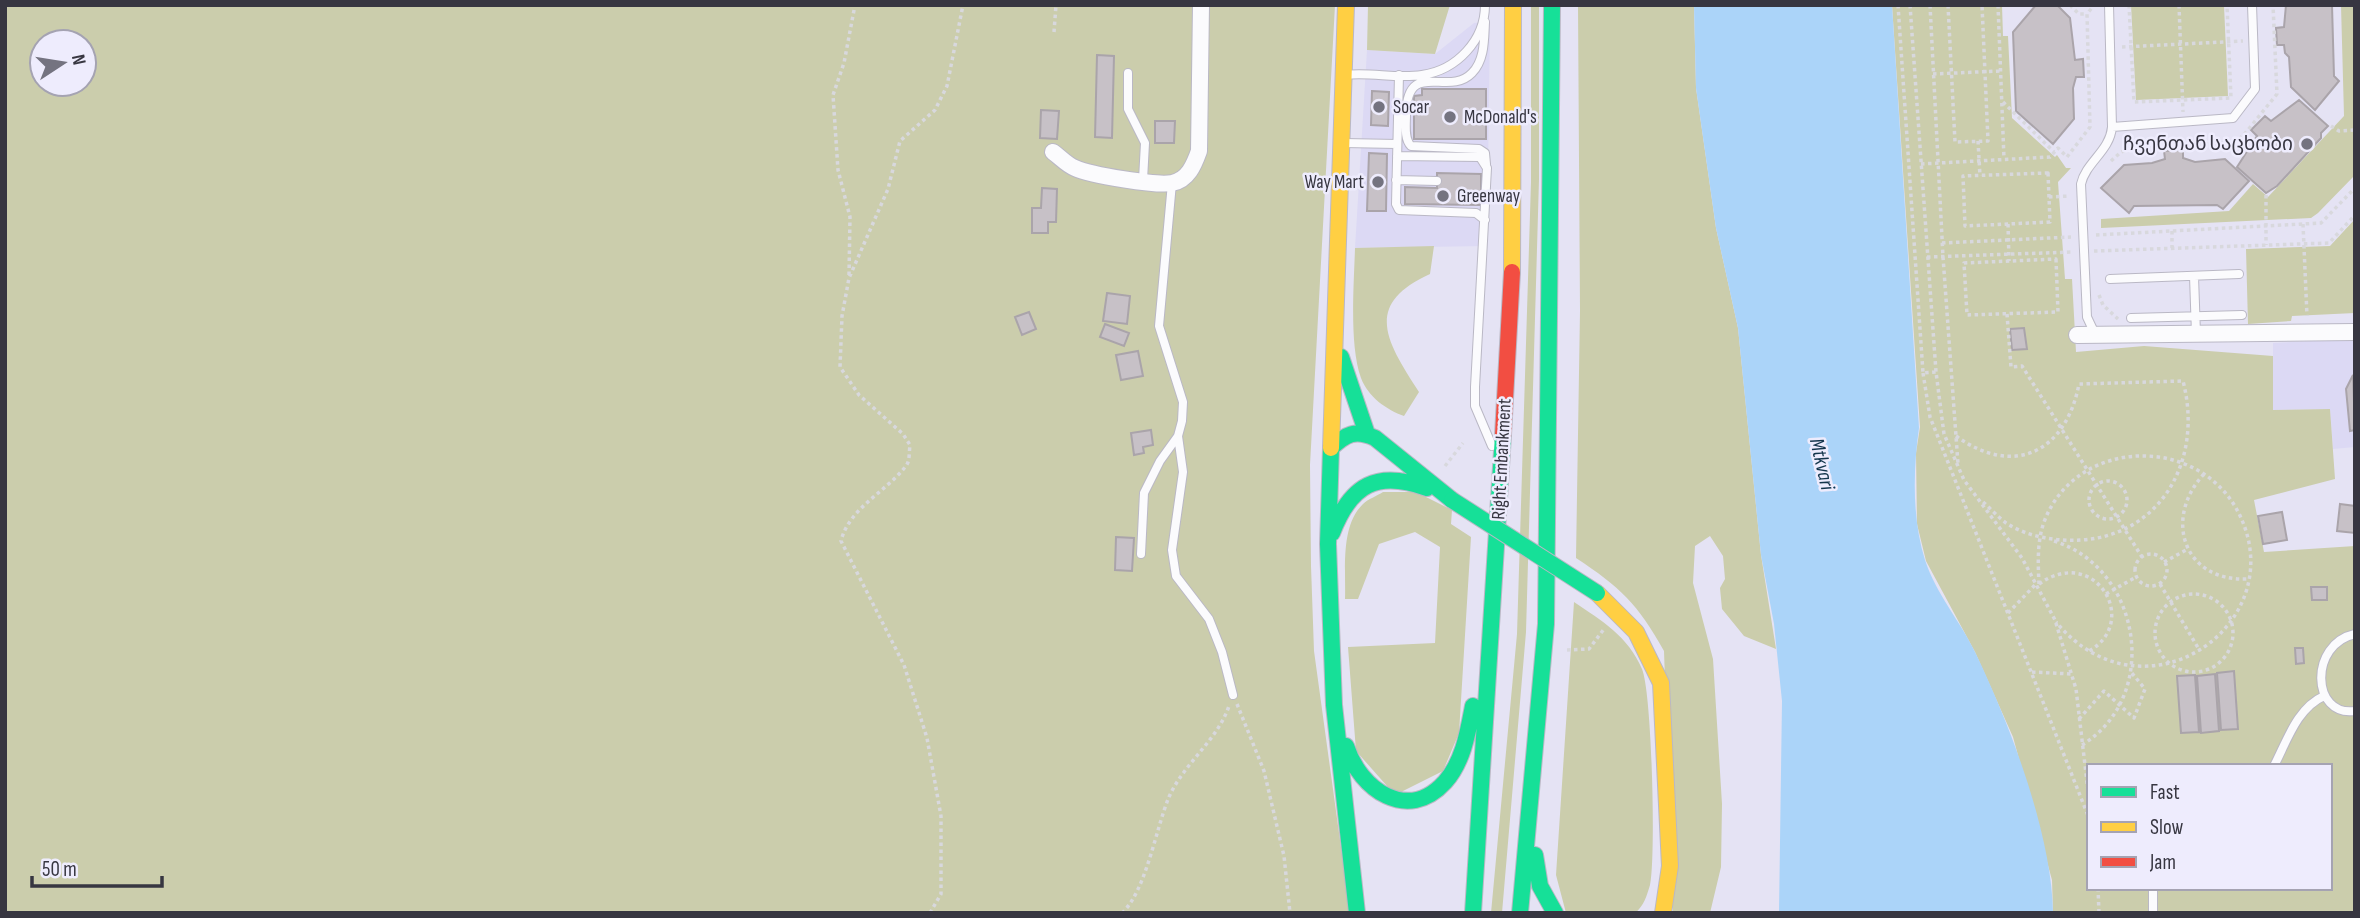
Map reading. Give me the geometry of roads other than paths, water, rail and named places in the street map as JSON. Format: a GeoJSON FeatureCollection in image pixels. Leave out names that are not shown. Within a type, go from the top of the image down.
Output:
{"type":"FeatureCollection","features":[{"type":"Feature","properties":{"kind":"main road"},"geometry":{"type":"LineString","coordinates":[[1346,5],[1328,544],[1335,705],[1357,913]]}},
{"type":"Feature","properties":{"kind":"main road","name":"Right Embankment"},"geometry":{"type":"LineString","coordinates":[[1473,913],[1493,636],[1512,266],[1513,5]]}},
{"type":"Feature","properties":{"kind":"main road"},"geometry":{"type":"LineString","coordinates":[[1520,913],[1546,624],[1552,5]]}},
{"type":"Feature","properties":{"kind":"main road"},"geometry":{"type":"LineString","coordinates":[[1334,316],[1346,380],[1367,433],[1452,500],[1597,593],[1635,627],[1661,683],[1670,866],[1663,913]]}},
{"type":"Feature","properties":{"kind":"main road"},"geometry":{"type":"LineString","coordinates":[[1331,448],[1346,434],[1367,433]]}},
{"type":"Feature","properties":{"kind":"main road"},"geometry":{"type":"LineString","coordinates":[[1328,544],[1338,514],[1384,465],[1381,446]]}},
{"type":"Feature","properties":{"kind":"main road"},"geometry":{"type":"LineString","coordinates":[[1329,465],[1339,481],[1368,484],[1403,479],[1452,500]]}},
{"type":"Feature","properties":{"kind":"main road"},"geometry":{"type":"LineString","coordinates":[[1335,705],[1359,777],[1376,791],[1392,798],[1409,800],[1426,796],[1443,783],[1457,762],[1467,737],[1479,675],[1493,636]]}},
{"type":"Feature","properties":{"kind":"main road"},"geometry":{"type":"LineString","coordinates":[[1531,809],[1536,874],[1547,903],[1555,913]]}},
{"type":"Feature","properties":{"kind":"main road"},"geometry":{"type":"LineString","coordinates":[[1646,913],[1659,886],[1668,833]]}},
{"type":"Feature","properties":{"kind":"street"},"geometry":{"type":"LineString","coordinates":[[1053,152],[1073,168],[1109,177],[1172,183],[1192,169],[1199,151],[1201,5]]}},
{"type":"Feature","properties":{"kind":"street"},"geometry":{"type":"LineString","coordinates":[[2077,335],[2355,332]]}},
{"type":"Feature","properties":{"kind":"lane"},"geometry":{"type":"LineString","coordinates":[[1485,5],[1482,57],[1476,68],[1470,76],[1462,79],[1421,83],[1412,88],[1406,98],[1406,129],[1407,143],[1411,146],[1479,149],[1485,153],[1485,220],[1475,407],[1502,470]]}},
{"type":"Feature","properties":{"kind":"lane"},"geometry":{"type":"LineString","coordinates":[[2095,334],[2087,317],[2083,175],[2111,137],[2109,5]]}},
{"type":"Feature","properties":{"kind":"lane"},"geometry":{"type":"LineString","coordinates":[[2112,127],[2233,118],[2255,89],[2252,5]]}},
{"type":"Feature","properties":{"kind":"lane"},"geometry":{"type":"LineString","coordinates":[[1345,75],[1422,75],[1441,70],[1459,59],[1474,44],[1485,22]]}},
{"type":"Feature","properties":{"kind":"lane"},"geometry":{"type":"LineString","coordinates":[[1128,73],[1128,109],[1145,143],[1143,180]]}},
{"type":"Feature","properties":{"kind":"lane"},"geometry":{"type":"LineString","coordinates":[[1399,75],[1396,180],[1399,210],[1476,213],[1485,220]]}},
{"type":"Feature","properties":{"kind":"lane"},"geometry":{"type":"LineString","coordinates":[[1343,143],[1397,144]]}},
{"type":"Feature","properties":{"kind":"lane"},"geometry":{"type":"LineString","coordinates":[[1397,156],[1480,157],[1487,168]]}},
{"type":"Feature","properties":{"kind":"lane"},"geometry":{"type":"LineString","coordinates":[[1396,180],[1437,181]]}},
{"type":"Feature","properties":{"kind":"lane"},"geometry":{"type":"LineString","coordinates":[[1172,183],[1159,326],[1183,402],[1178,436],[1182,472],[1172,550],[1176,576],[1209,619],[1222,652],[1233,695]]}},
{"type":"Feature","properties":{"kind":"lane"},"geometry":{"type":"LineString","coordinates":[[2110,279],[2239,274]]}},
{"type":"Feature","properties":{"kind":"lane"},"geometry":{"type":"LineString","coordinates":[[2194,276],[2196,334]]}},
{"type":"Feature","properties":{"kind":"lane"},"geometry":{"type":"LineString","coordinates":[[2131,318],[2242,315]]}},
{"type":"Feature","properties":{"kind":"lane"},"geometry":{"type":"LineString","coordinates":[[1141,554],[1144,493],[1160,461],[1178,436]]}},
{"type":"Feature","properties":{"kind":"lane"},"geometry":{"type":"LineString","coordinates":[[2355,634],[2338,639],[2329,648],[2322,663],[2321,682],[2324,696],[2335,705],[2355,711]]}},
{"type":"Feature","properties":{"kind":"lane"},"geometry":{"type":"LineString","coordinates":[[2275,764],[2301,713],[2324,696]]}},
{"type":"Feature","properties":{"kind":"lane"},"geometry":{"type":"LineString","coordinates":[[2153,890],[2153,913]]}},
{"type":"Feature","properties":{"kind":"water","name":"Mtkvari"},"geometry":{"type":"Polygon","coordinates":[[[1694,5],[1892,5],[1919,428],[1915,477],[1918,528],[1930,572],[1976,654],[2015,746],[2045,849],[2053,913],[1779,913],[1782,701],[1774,624],[1761,555],[1738,328],[1716,228],[1696,88],[1694,5]]]}},
{"type":"Feature","properties":{"kind":"place","name":"Socar"},"geometry":{"type":"Point","coordinates":[1379,107]}},
{"type":"Feature","properties":{"kind":"place","name":"McDonald's"},"geometry":{"type":"Point","coordinates":[1450,117]}},
{"type":"Feature","properties":{"kind":"place","name":"ჩვენთან საცხობი"},"geometry":{"type":"Point","coordinates":[2307,144]}},
{"type":"Feature","properties":{"kind":"place","name":"Way Mart"},"geometry":{"type":"Point","coordinates":[1378,182]}},
{"type":"Feature","properties":{"kind":"place","name":"Greenway"},"geometry":{"type":"Point","coordinates":[1443,196]}}]}
